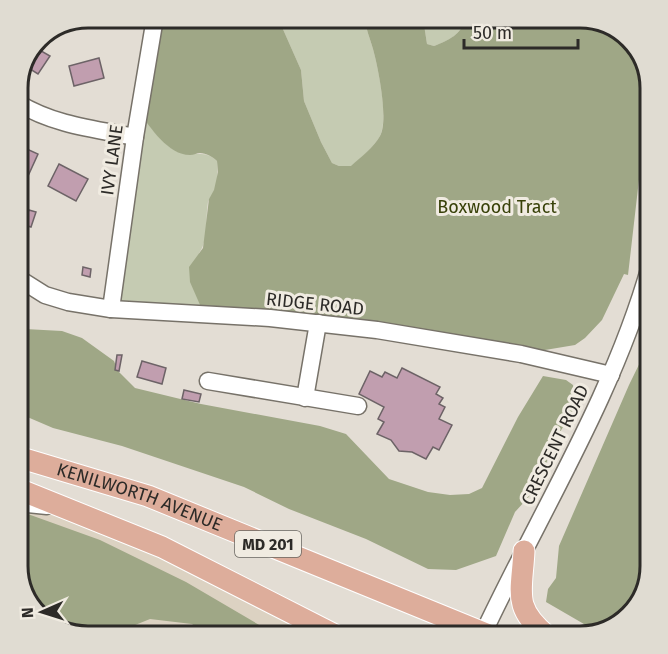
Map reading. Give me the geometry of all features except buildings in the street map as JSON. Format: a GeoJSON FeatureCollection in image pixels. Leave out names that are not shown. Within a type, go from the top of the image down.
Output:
{"type":"FeatureCollection","features":[{"type":"Feature","properties":{"kind":"main road","name":"KENILWORTH AVENUE"},"geometry":{"type":"LineString","coordinates":[[28,460],[148,496],[464,626]]}},
{"type":"Feature","properties":{"kind":"main road","name":"KENILWORTH AVENUE"},"geometry":{"type":"LineString","coordinates":[[28,493],[162,547],[317,626]]}},
{"type":"Feature","properties":{"kind":"main road"},"geometry":{"type":"LineString","coordinates":[[524,551],[521,598],[525,613],[535,626]]}},
{"type":"Feature","properties":{"kind":"street","name":"IVY LANE"},"geometry":{"type":"LineString","coordinates":[[111,309],[135,137],[153,28]]}},
{"type":"Feature","properties":{"kind":"street"},"geometry":{"type":"LineString","coordinates":[[29,109],[60,122],[135,137]]}},
{"type":"Feature","properties":{"kind":"street","name":"RIDGE ROAD"},"geometry":{"type":"LineString","coordinates":[[29,285],[45,295],[68,302],[111,309],[270,318],[387,332],[498,350],[611,375]]}},
{"type":"Feature","properties":{"kind":"street","name":"CRESCENT ROAD"},"geometry":{"type":"LineString","coordinates":[[490,626],[524,551],[611,375],[640,299]]}},
{"type":"Feature","properties":{"kind":"street"},"geometry":{"type":"LineString","coordinates":[[305,398],[318,323]]}},
{"type":"Feature","properties":{"kind":"street"},"geometry":{"type":"LineString","coordinates":[[208,381],[358,406]]}},
{"type":"Feature","properties":{"kind":"street"},"geometry":{"type":"LineString","coordinates":[[28,504],[66,509]]}},
{"type":"Feature","properties":{"kind":"shaded area"},"geometry":{"type":"Polygon","coordinates":[[[28,504],[66,509],[310,626],[88,626],[65,621],[43,605],[32,585],[28,566],[28,504]]]}},
{"type":"Feature","properties":{"kind":"green space","name":"Boxwood Tract"},"geometry":{"type":"Polygon","coordinates":[[[153,28],[283,28],[301,70],[304,101],[321,142],[332,163],[339,166],[351,166],[374,144],[382,128],[383,106],[380,80],[367,29],[425,29],[427,44],[434,46],[449,39],[461,29],[584,29],[595,31],[616,41],[625,49],[632,58],[640,88],[640,171],[628,275],[624,274],[602,320],[585,338],[575,345],[521,354],[204,314],[190,282],[189,267],[203,248],[209,199],[214,190],[218,172],[217,161],[205,154],[190,155],[174,151],[167,146],[139,112],[153,28]]]}},
{"type":"Feature","properties":{"kind":"green space"},"geometry":{"type":"Polygon","coordinates":[[[283,28],[367,29],[380,80],[383,106],[382,128],[380,136],[371,148],[352,166],[339,166],[332,163],[304,101],[301,70],[283,28]]]}},
{"type":"Feature","properties":{"kind":"green space"},"geometry":{"type":"Polygon","coordinates":[[[425,29],[461,29],[449,39],[434,46],[427,44],[425,29]]]}},
{"type":"Feature","properties":{"kind":"green space"},"geometry":{"type":"Polygon","coordinates":[[[139,112],[171,148],[187,154],[207,155],[217,161],[217,182],[208,202],[204,242],[199,253],[204,314],[111,309],[139,112]]]}},
{"type":"Feature","properties":{"kind":"green space"},"geometry":{"type":"Polygon","coordinates":[[[28,329],[62,331],[82,338],[114,361],[118,371],[135,388],[201,404],[320,426],[346,434],[389,479],[428,492],[450,495],[469,494],[482,488],[518,417],[543,376],[566,380],[573,385],[576,405],[550,449],[535,490],[515,512],[496,556],[456,570],[428,569],[366,539],[289,509],[244,487],[122,446],[53,428],[28,417],[28,329]]]}},
{"type":"Feature","properties":{"kind":"green space"},"geometry":{"type":"Polygon","coordinates":[[[640,362],[640,566],[635,589],[625,605],[610,618],[586,625],[546,602],[548,589],[556,578],[559,546],[640,362]]]}},
{"type":"Feature","properties":{"kind":"green space"},"geometry":{"type":"Polygon","coordinates":[[[28,514],[100,540],[186,582],[261,626],[194,626],[150,619],[133,626],[88,626],[71,622],[49,611],[36,596],[28,566],[28,514]]]}}]}
